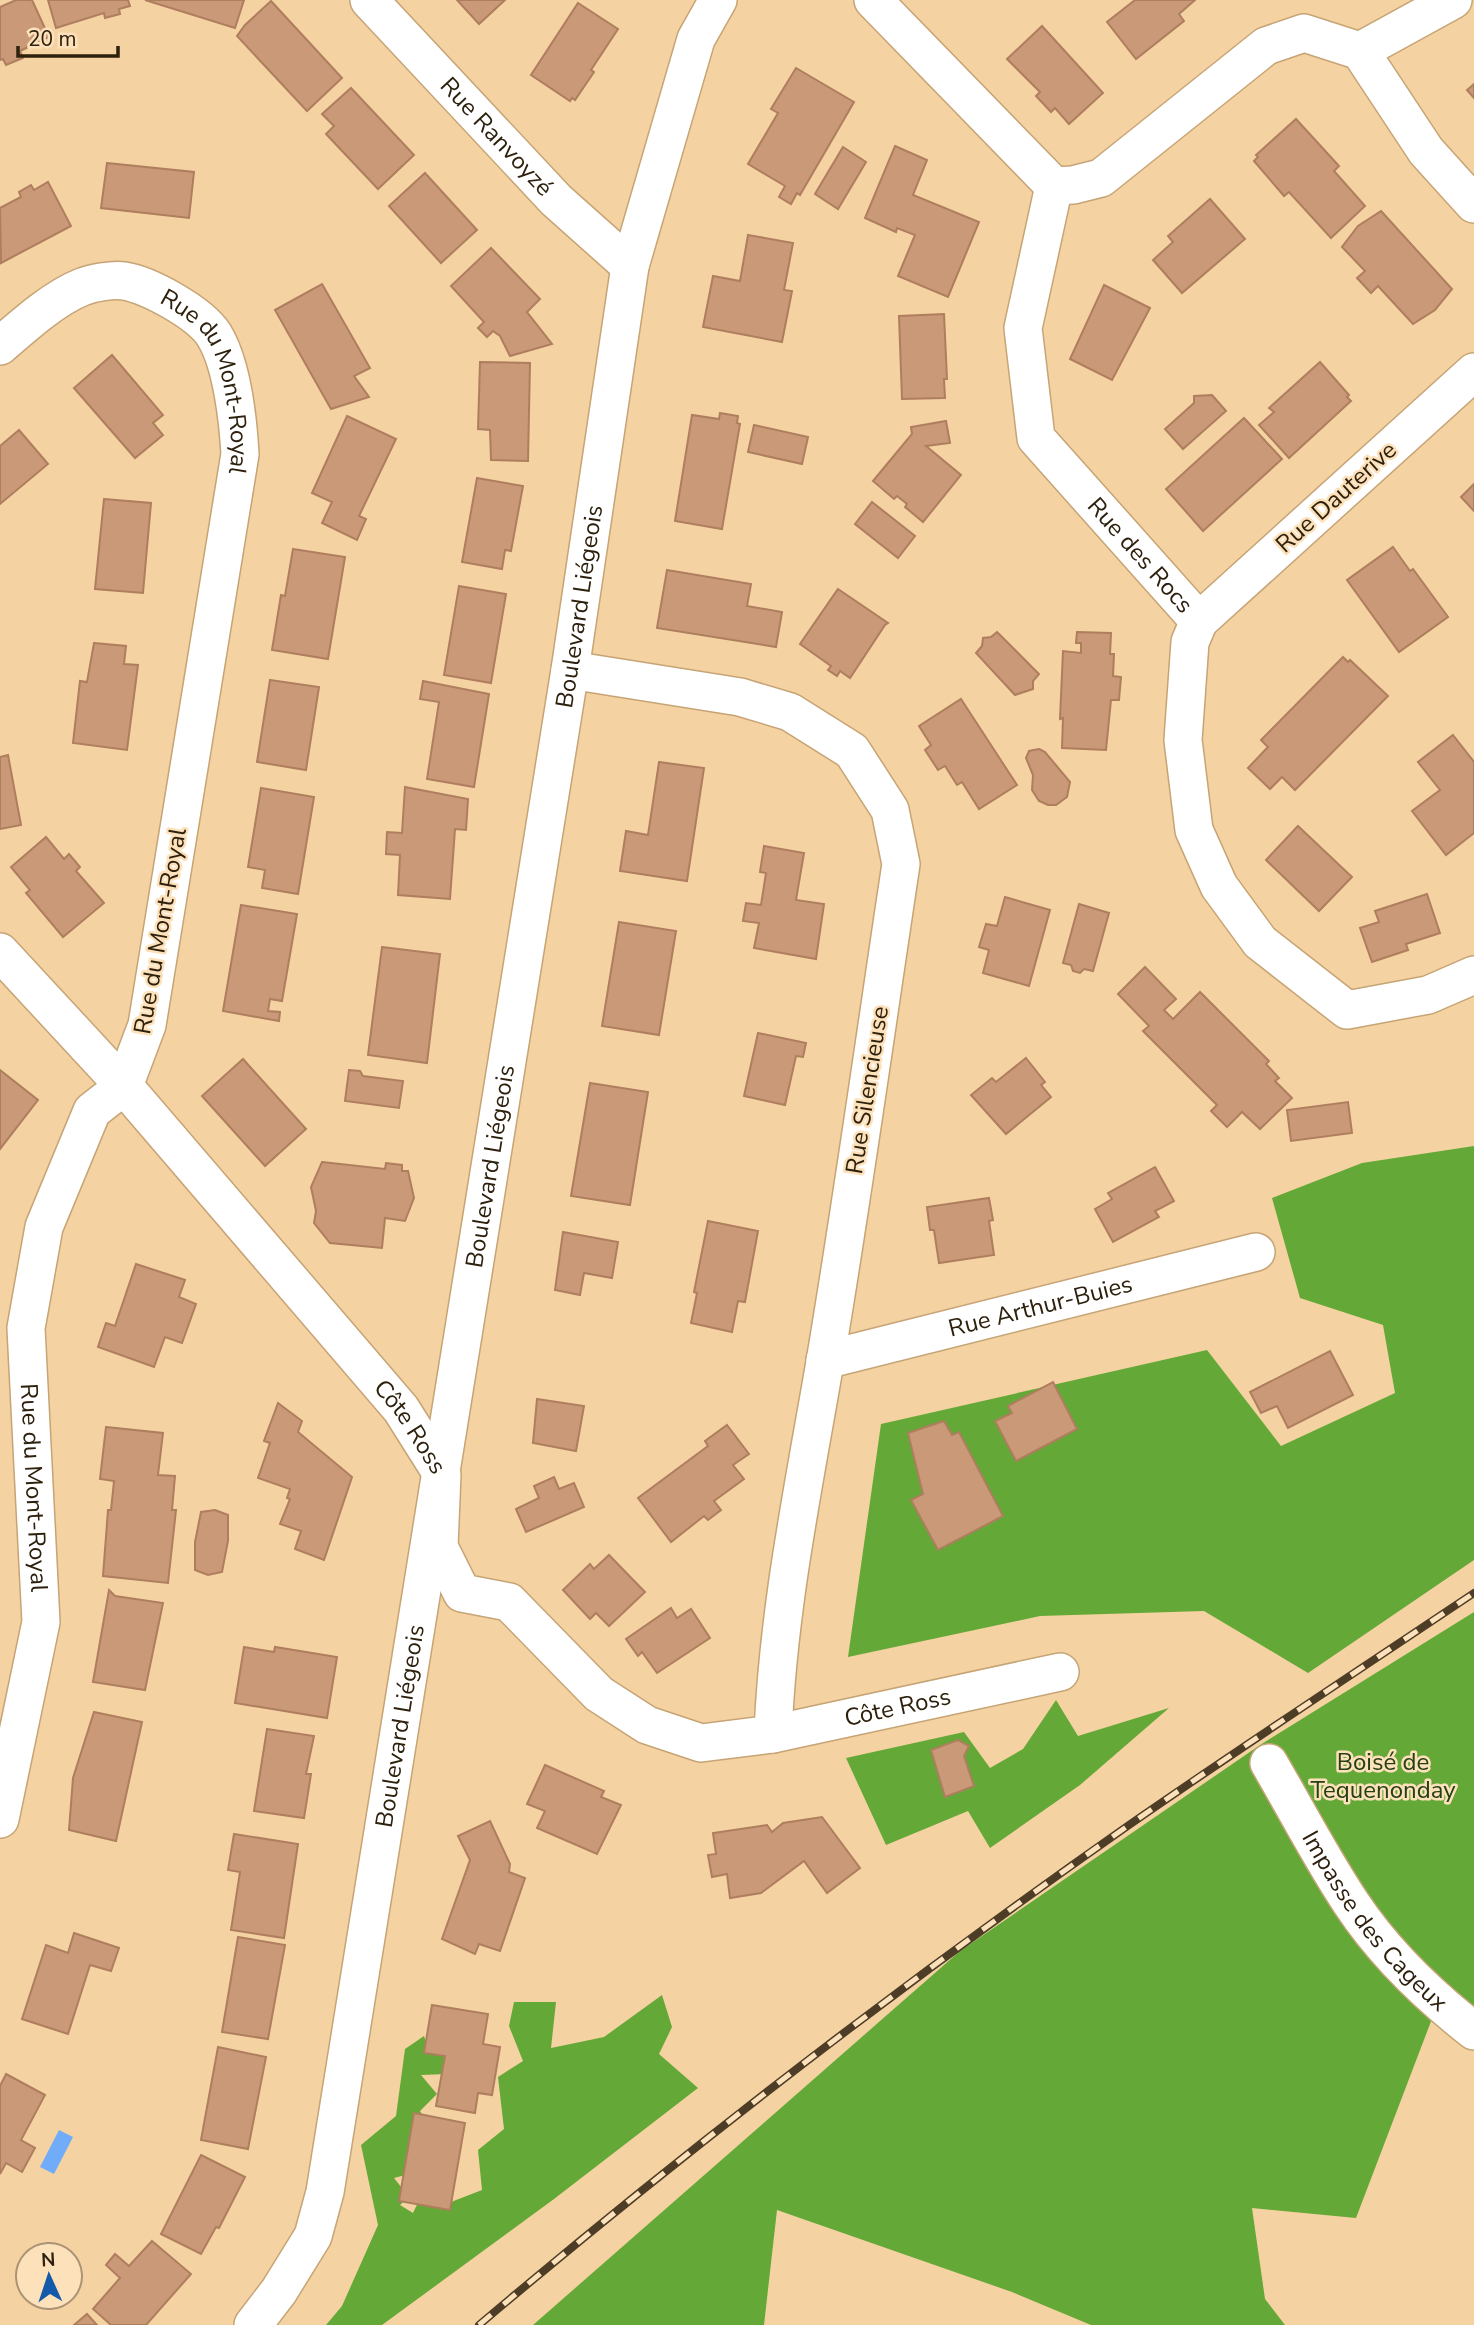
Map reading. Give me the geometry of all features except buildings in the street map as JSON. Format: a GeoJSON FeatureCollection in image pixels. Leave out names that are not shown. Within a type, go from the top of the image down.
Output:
{"type":"FeatureCollection","features":[{"type":"Feature","properties":{"kind":"street","name":"Rue Ranvoyzé"},"geometry":{"type":"LineString","coordinates":[[369,0],[556,200],[630,266]]}},
{"type":"Feature","properties":{"kind":"street","name":"Boulevard Liégeois"},"geometry":{"type":"LineString","coordinates":[[253,2325],[279,2291],[313,2236],[325,2192],[570,670],[630,266],[696,39],[718,0]]}},
{"type":"Feature","properties":{"kind":"street"},"geometry":{"type":"LineString","coordinates":[[873,0],[1054,186],[1073,185],[1101,178],[1266,46],[1304,33],[1360,51],[1426,151],[1474,204]]}},
{"type":"Feature","properties":{"kind":"street"},"geometry":{"type":"LineString","coordinates":[[1360,51],[1453,0]]}},
{"type":"Feature","properties":{"kind":"street","name":"Rue des Rocs"},"geometry":{"type":"LineString","coordinates":[[1054,186],[1023,328],[1036,438],[1199,621],[1190,642],[1183,740],[1194,830],[1219,886],[1260,942],[1347,1010],[1428,995],[1474,975]]}},
{"type":"Feature","properties":{"kind":"street","name":"Rue du Mont-Royal"},"geometry":{"type":"LineString","coordinates":[[0,346],[41,311],[82,287],[122,280],[151,289],[186,309],[213,334],[228,373],[237,418],[240,454],[147,1025],[124,1087],[92,1111],[44,1227],[26,1328],[41,1622],[0,1819]]}},
{"type":"Feature","properties":{"kind":"street","name":"Rue Dauterive"},"geometry":{"type":"LineString","coordinates":[[1199,621],[1474,372]]}},
{"type":"Feature","properties":{"kind":"street","name":"Rue Silencieuse"},"geometry":{"type":"LineString","coordinates":[[570,670],[740,696],[790,712],[852,751],[890,810],[901,864],[825,1360],[790,1553],[775,1686],[773,1734]]}},
{"type":"Feature","properties":{"kind":"street","name":"Côte Ross"},"geometry":{"type":"LineString","coordinates":[[0,952],[124,1087],[401,1409],[442,1474],[439,1547],[463,1593],[509,1602],[599,1694],[647,1725],[701,1743],[773,1734],[1060,1672]]}},
{"type":"Feature","properties":{"kind":"street","name":"Rue Arthur-Buies"},"geometry":{"type":"LineString","coordinates":[[825,1360],[1256,1252]]}},
{"type":"Feature","properties":{"kind":"street","name":"Impasse des Cageux"},"geometry":{"type":"LineString","coordinates":[[1269,1763],[1351,1904],[1386,1949],[1438,2003],[1474,2031]]}},
{"type":"Feature","properties":{"kind":"green space"},"geometry":{"type":"Polygon","coordinates":[[[1474,1146],[1474,1560],[1308,1673],[1204,1611],[1040,1616],[848,1657],[881,1424],[1207,1350],[1281,1446],[1395,1393],[1383,1325],[1300,1298],[1272,1198],[1362,1163],[1474,1146]]]}},
{"type":"Feature","properties":{"kind":"green space","name":"Boisé de Tequenonday"},"geometry":{"type":"Polygon","coordinates":[[[1474,1612],[1474,2023],[1438,2003],[1356,2218],[1252,2208],[1265,2299],[1285,2325],[1091,2325],[1012,2292],[777,2210],[764,2325],[533,2325],[960,1951],[1260,1745],[1474,1612]]]}},
{"type":"Feature","properties":{"kind":"green space"},"geometry":{"type":"Polygon","coordinates":[[[1056,1700],[1078,1736],[1169,1708],[1080,1785],[990,1848],[968,1811],[886,1845],[846,1758],[964,1732],[990,1768],[1023,1749],[1056,1700]]]}},
{"type":"Feature","properties":{"kind":"green space"},"geometry":{"type":"Polygon","coordinates":[[[662,1995],[672,2027],[659,2054],[698,2088],[554,2199],[382,2325],[326,2325],[342,2306],[378,2225],[361,2145],[396,2116],[405,2049],[424,2036],[429,2052],[456,2039],[446,2074],[421,2075],[437,2094],[420,2111],[429,2127],[421,2171],[394,2178],[409,2197],[400,2205],[413,2213],[424,2190],[451,2202],[482,2190],[478,2150],[504,2129],[498,2077],[523,2061],[509,2026],[514,2002],[556,2002],[551,2048],[604,2037],[662,1995]]]}},
{"type":"Feature","properties":{"kind":"water"},"geometry":{"type":"Polygon","coordinates":[[[59,2130],[73,2137],[54,2174],[40,2167],[59,2130]]]}},
{"type":"Feature","properties":{"kind":"railway"},"geometry":{"type":"LineString","coordinates":[[479,2325],[717,2131],[962,1945],[1172,1796],[1474,1593]]}}]}
